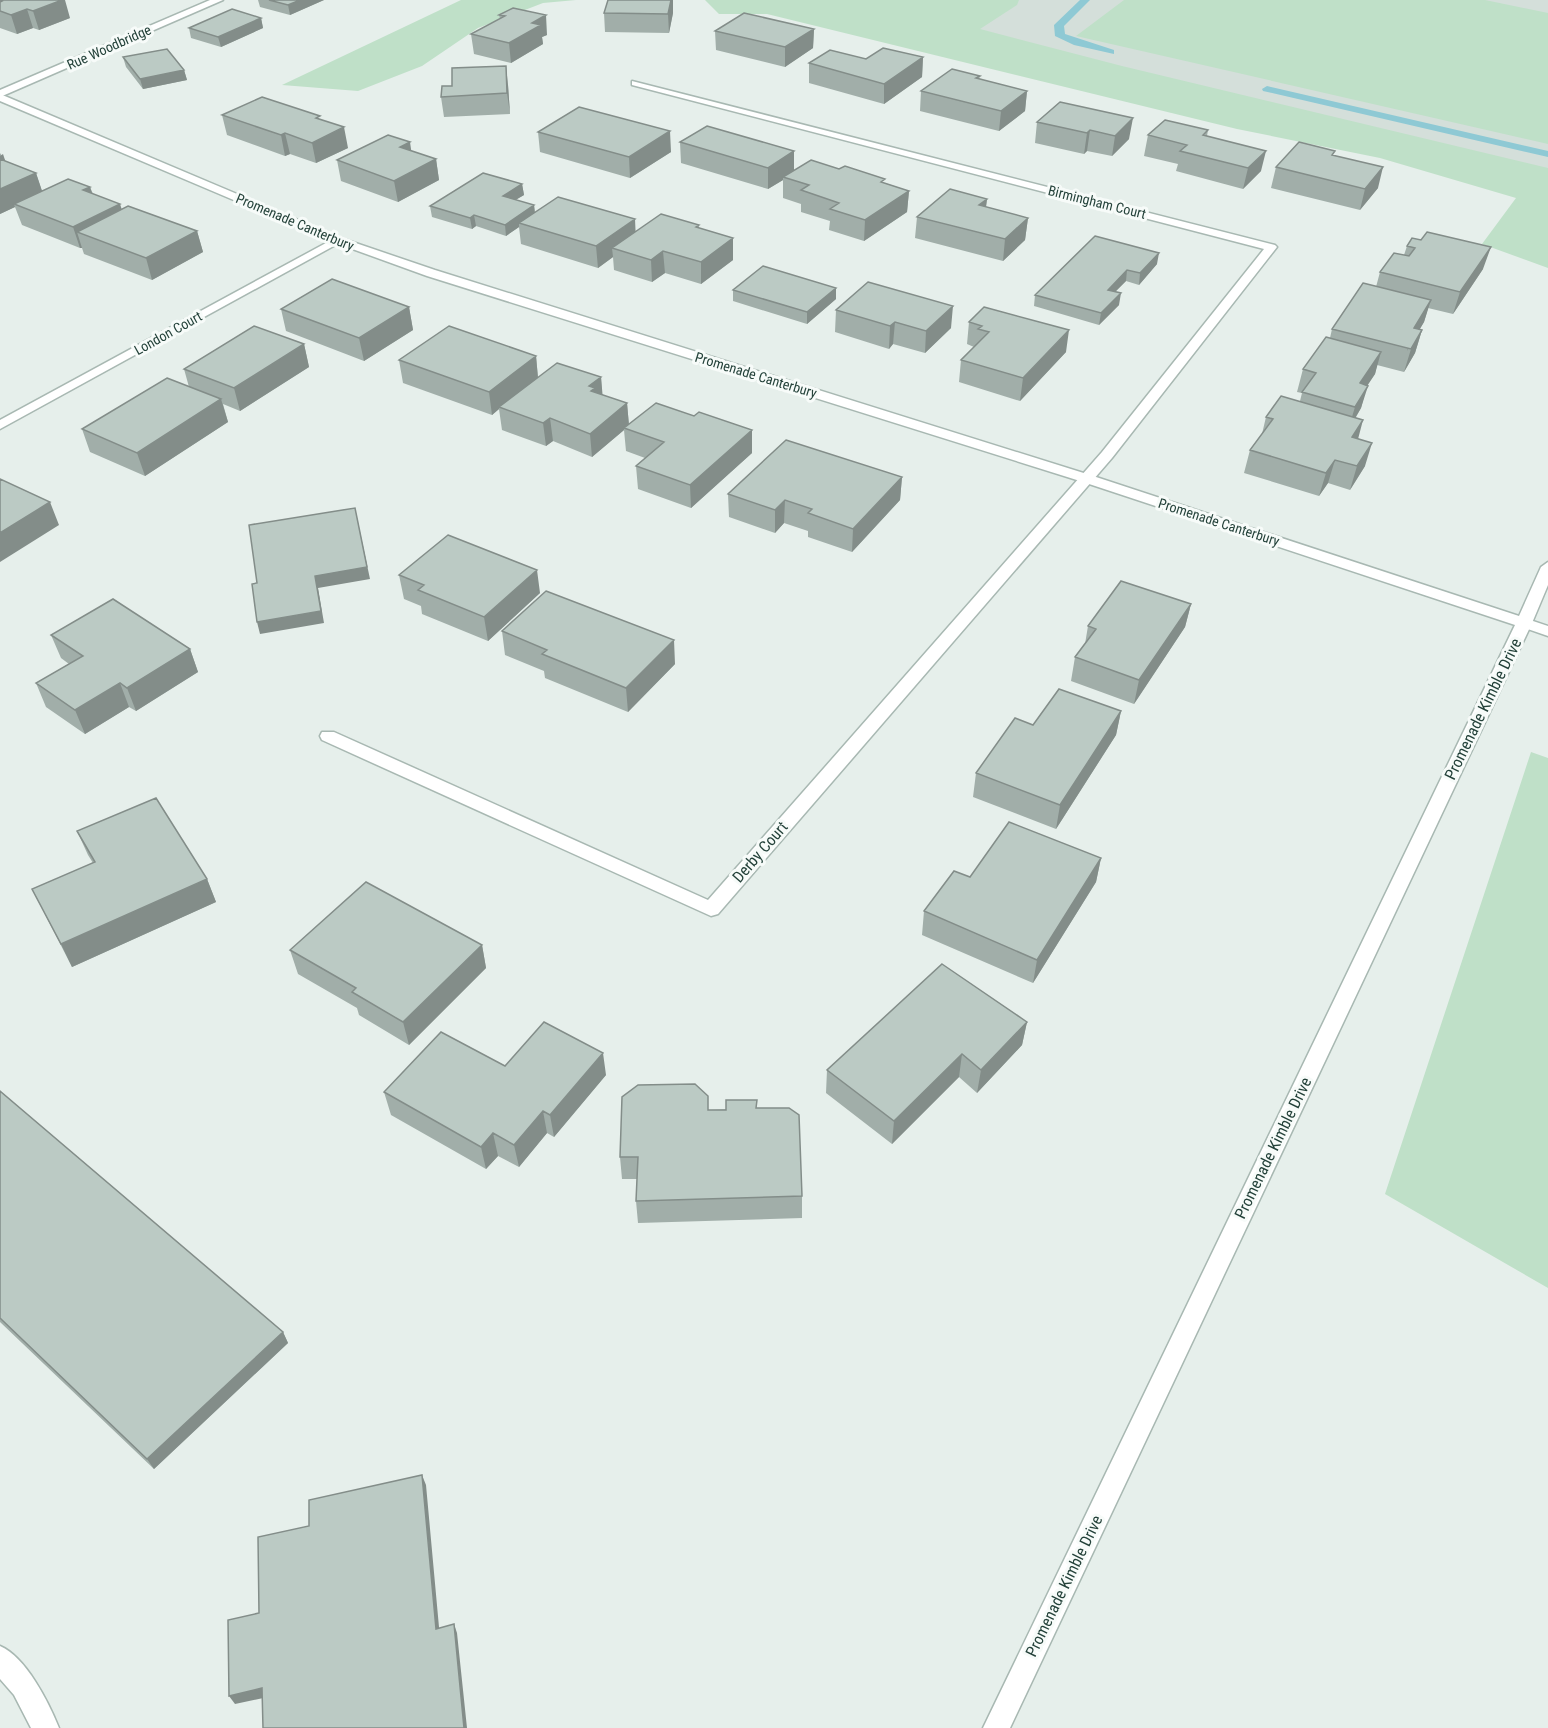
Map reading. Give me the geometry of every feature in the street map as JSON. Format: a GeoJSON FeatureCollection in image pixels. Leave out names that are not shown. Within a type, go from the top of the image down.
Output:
{"type":"FeatureCollection","features":[{"type":"Feature","properties":{"kind":"street","name":"Rue Woodbridge"},"geometry":{"type":"LineString","coordinates":[[0,95],[218,0]]}},
{"type":"Feature","properties":{"kind":"street","name":"Birmingham Court"},"geometry":{"type":"LineString","coordinates":[[636,83],[1271,247],[1107,455],[1085,478]]}},
{"type":"Feature","properties":{"kind":"street","name":"Promenade Canterbury"},"geometry":{"type":"LineString","coordinates":[[0,95],[337,240],[442,277],[1085,478],[1548,631]]}},
{"type":"Feature","properties":{"kind":"street","name":"London Court"},"geometry":{"type":"LineString","coordinates":[[0,425],[337,240]]}},
{"type":"Feature","properties":{"kind":"street","name":"Derby Court"},"geometry":{"type":"LineString","coordinates":[[328,735],[711,909],[1085,478]]}},
{"type":"Feature","properties":{"kind":"street","name":"Promenade Kimble Drive"},"geometry":{"type":"LineString","coordinates":[[996,1728],[1524,623],[1548,567]]}},
{"type":"Feature","properties":{"kind":"street"},"geometry":{"type":"LineString","coordinates":[[0,1659],[23,1686],[46,1728]]}},
{"type":"Feature","properties":{"kind":"shaded area"},"geometry":{"type":"Polygon","coordinates":[[[772,0],[1548,0],[1548,179],[772,0]]]}},
{"type":"Feature","properties":{"kind":"green space"},"geometry":{"type":"Polygon","coordinates":[[[461,0],[576,0],[543,3],[478,28],[422,66],[358,91],[282,85],[461,0]]]}},
{"type":"Feature","properties":{"kind":"green space"},"geometry":{"type":"Polygon","coordinates":[[[705,0],[1019,0],[1017,5],[980,29],[1122,66],[1548,168],[1548,268],[1482,244],[1516,198],[1380,158],[1237,129],[767,14],[719,14],[705,0]]]}},
{"type":"Feature","properties":{"kind":"green space"},"geometry":{"type":"Polygon","coordinates":[[[1124,0],[1485,0],[1548,13],[1548,144],[1076,36],[1124,0]]]}},
{"type":"Feature","properties":{"kind":"green space"},"geometry":{"type":"Polygon","coordinates":[[[1531,752],[1548,758],[1548,1288],[1385,1194],[1531,752]]]}},
{"type":"Feature","properties":{"kind":"building"},"geometry":{"type":"Polygon","coordinates":[[[0,0],[62,0],[33,11],[27,9],[11,15],[0,11],[2,1],[0,0]]]}},
{"type":"Feature","properties":{"kind":"building"},"geometry":{"type":"Polygon","coordinates":[[[269,0],[300,0],[288,5],[269,0]]]}},
{"type":"Feature","properties":{"kind":"building"},"geometry":{"type":"Polygon","coordinates":[[[608,0],[671,0],[668,14],[604,13],[608,0]]]}},
{"type":"Feature","properties":{"kind":"building"},"geometry":{"type":"Polygon","coordinates":[[[513,8],[546,15],[532,23],[541,25],[509,43],[471,34],[505,16],[499,15],[513,8]]]}},
{"type":"Feature","properties":{"kind":"building"},"geometry":{"type":"Polygon","coordinates":[[[232,9],[261,18],[218,37],[189,28],[232,9]]]}},
{"type":"Feature","properties":{"kind":"building"},"geometry":{"type":"Polygon","coordinates":[[[744,13],[814,29],[785,47],[715,31],[744,13]]]}},
{"type":"Feature","properties":{"kind":"building"},"geometry":{"type":"Polygon","coordinates":[[[883,48],[923,57],[884,84],[809,63],[830,50],[866,59],[883,48]]]}},
{"type":"Feature","properties":{"kind":"building"},"geometry":{"type":"Polygon","coordinates":[[[167,49],[184,70],[140,79],[123,57],[167,49]]]}},
{"type":"Feature","properties":{"kind":"building"},"geometry":{"type":"Polygon","coordinates":[[[506,66],[507,93],[441,97],[442,86],[452,86],[452,68],[506,66]]]}},
{"type":"Feature","properties":{"kind":"building"},"geometry":{"type":"Polygon","coordinates":[[[952,69],[980,76],[976,78],[1027,91],[1001,111],[921,91],[952,69]]]}},
{"type":"Feature","properties":{"kind":"building"},"geometry":{"type":"Polygon","coordinates":[[[262,97],[320,116],[316,118],[344,127],[312,143],[222,115],[262,97]]]}},
{"type":"Feature","properties":{"kind":"building"},"geometry":{"type":"Polygon","coordinates":[[[1060,102],[1133,118],[1115,136],[1090,130],[1087,133],[1037,122],[1060,102]]]}},
{"type":"Feature","properties":{"kind":"building"},"geometry":{"type":"Polygon","coordinates":[[[579,107],[670,131],[629,157],[538,132],[579,107]]]}},
{"type":"Feature","properties":{"kind":"building"},"geometry":{"type":"Polygon","coordinates":[[[1165,120],[1208,130],[1203,135],[1266,151],[1248,168],[1180,151],[1187,145],[1148,135],[1165,120]]]}},
{"type":"Feature","properties":{"kind":"building"},"geometry":{"type":"Polygon","coordinates":[[[707,126],[794,151],[768,168],[680,142],[707,126]]]}},
{"type":"Feature","properties":{"kind":"building"},"geometry":{"type":"Polygon","coordinates":[[[388,135],[410,142],[400,147],[436,159],[394,181],[337,160],[388,135]]]}},
{"type":"Feature","properties":{"kind":"building"},"geometry":{"type":"Polygon","coordinates":[[[1299,142],[1335,151],[1332,155],[1383,167],[1365,189],[1276,167],[1299,142]]]}},
{"type":"Feature","properties":{"kind":"building"},"geometry":{"type":"Polygon","coordinates":[[[0,159],[36,173],[0,189],[0,159]]]}},
{"type":"Feature","properties":{"kind":"building"},"geometry":{"type":"Polygon","coordinates":[[[811,160],[839,169],[845,166],[885,179],[881,182],[909,191],[865,220],[830,209],[839,203],[801,190],[809,185],[783,177],[811,160]]]}},
{"type":"Feature","properties":{"kind":"building"},"geometry":{"type":"Polygon","coordinates":[[[483,173],[522,184],[503,196],[534,205],[505,225],[474,215],[470,218],[430,206],[483,173]]]}},
{"type":"Feature","properties":{"kind":"building"},"geometry":{"type":"Polygon","coordinates":[[[68,179],[90,187],[83,190],[120,204],[73,227],[14,204],[68,179]]]}},
{"type":"Feature","properties":{"kind":"building"},"geometry":{"type":"Polygon","coordinates":[[[950,189],[987,199],[979,205],[1028,218],[1005,239],[917,217],[950,189]]]}},
{"type":"Feature","properties":{"kind":"building"},"geometry":{"type":"Polygon","coordinates":[[[558,197],[635,219],[596,246],[519,223],[558,197]]]}},
{"type":"Feature","properties":{"kind":"building"},"geometry":{"type":"Polygon","coordinates":[[[128,206],[197,231],[146,258],[77,232],[128,206]]]}},
{"type":"Feature","properties":{"kind":"building"},"geometry":{"type":"Polygon","coordinates":[[[661,214],[733,238],[701,262],[663,251],[651,260],[612,248],[661,214]]]}},
{"type":"Feature","properties":{"kind":"building"},"geometry":{"type":"Polygon","coordinates":[[[1427,232],[1491,247],[1460,292],[1380,272],[1394,253],[1409,256],[1415,248],[1407,246],[1412,238],[1421,240],[1427,232]]]}},
{"type":"Feature","properties":{"kind":"building"},"geometry":{"type":"Polygon","coordinates":[[[1095,236],[1159,253],[1140,273],[1127,270],[1108,290],[1121,293],[1101,313],[1035,295],[1095,236]]]}},
{"type":"Feature","properties":{"kind":"building"},"geometry":{"type":"Polygon","coordinates":[[[763,266],[836,288],[807,312],[733,290],[763,266]]]}},
{"type":"Feature","properties":{"kind":"building"},"geometry":{"type":"Polygon","coordinates":[[[332,279],[409,307],[359,338],[281,309],[332,279]]]}},
{"type":"Feature","properties":{"kind":"building"},"geometry":{"type":"Polygon","coordinates":[[[868,282],[953,306],[926,331],[895,322],[890,326],[836,310],[868,282]]]}},
{"type":"Feature","properties":{"kind":"building"},"geometry":{"type":"Polygon","coordinates":[[[1363,283],[1431,300],[1414,328],[1422,330],[1411,349],[1332,329],[1363,283]]]}},
{"type":"Feature","properties":{"kind":"building"},"geometry":{"type":"Polygon","coordinates":[[[984,307],[1069,330],[1023,378],[961,360],[989,332],[978,329],[982,326],[969,322],[984,307]]]}},
{"type":"Feature","properties":{"kind":"building"},"geometry":{"type":"Polygon","coordinates":[[[254,326],[304,344],[234,388],[184,369],[254,326]]]}},
{"type":"Feature","properties":{"kind":"building"},"geometry":{"type":"Polygon","coordinates":[[[449,326],[536,356],[489,392],[399,360],[449,326]]]}},
{"type":"Feature","properties":{"kind":"building"},"geometry":{"type":"Polygon","coordinates":[[[1326,337],[1381,352],[1360,383],[1368,386],[1355,407],[1302,392],[1316,373],[1303,369],[1326,337]]]}},
{"type":"Feature","properties":{"kind":"building"},"geometry":{"type":"Polygon","coordinates":[[[557,363],[601,377],[589,386],[595,388],[591,391],[627,403],[590,434],[550,418],[543,423],[499,407],[557,363]]]}},
{"type":"Feature","properties":{"kind":"building"},"geometry":{"type":"Polygon","coordinates":[[[167,378],[221,399],[137,453],[82,429],[167,378]]]}},
{"type":"Feature","properties":{"kind":"building"},"geometry":{"type":"Polygon","coordinates":[[[1281,396],[1363,420],[1352,437],[1372,443],[1357,466],[1335,460],[1326,473],[1250,450],[1273,419],[1266,417],[1281,396]]]}},
{"type":"Feature","properties":{"kind":"building"},"geometry":{"type":"Polygon","coordinates":[[[656,403],[694,416],[699,412],[752,430],[690,485],[636,466],[664,442],[624,428],[656,403]]]}},
{"type":"Feature","properties":{"kind":"building"},"geometry":{"type":"Polygon","coordinates":[[[786,440],[902,477],[853,529],[808,513],[812,509],[785,500],[775,510],[728,494],[786,440]]]}},
{"type":"Feature","properties":{"kind":"building"},"geometry":{"type":"Polygon","coordinates":[[[0,479],[50,502],[0,533],[0,479]]]}},
{"type":"Feature","properties":{"kind":"building"},"geometry":{"type":"Polygon","coordinates":[[[355,508],[367,567],[315,576],[321,611],[257,622],[252,584],[257,583],[249,525],[355,508]]]}},
{"type":"Feature","properties":{"kind":"building"},"geometry":{"type":"Polygon","coordinates":[[[448,535],[537,570],[484,617],[418,590],[424,585],[399,575],[448,535]]]}},
{"type":"Feature","properties":{"kind":"building"},"geometry":{"type":"Polygon","coordinates":[[[1121,581],[1191,604],[1139,680],[1075,657],[1096,629],[1088,626],[1121,581]]]}},
{"type":"Feature","properties":{"kind":"building"},"geometry":{"type":"Polygon","coordinates":[[[546,591],[674,640],[626,688],[542,654],[547,650],[502,631],[546,591]]]}},
{"type":"Feature","properties":{"kind":"building"},"geometry":{"type":"Polygon","coordinates":[[[113,599],[190,649],[127,688],[120,683],[75,710],[36,683],[83,656],[51,635],[113,599]]]}},
{"type":"Feature","properties":{"kind":"building"},"geometry":{"type":"Polygon","coordinates":[[[1059,689],[1121,711],[1060,805],[976,773],[1015,718],[1033,725],[1059,689]]]}},
{"type":"Feature","properties":{"kind":"building"},"geometry":{"type":"Polygon","coordinates":[[[156,798],[207,879],[61,944],[32,889],[95,862],[77,831],[156,798]]]}},
{"type":"Feature","properties":{"kind":"building"},"geometry":{"type":"Polygon","coordinates":[[[1009,822],[1101,858],[1037,960],[924,911],[954,871],[970,877],[1009,822]]]}},
{"type":"Feature","properties":{"kind":"building"},"geometry":{"type":"Polygon","coordinates":[[[366,882],[482,945],[403,1022],[352,992],[356,988],[290,950],[366,882]]]}},
{"type":"Feature","properties":{"kind":"building"},"geometry":{"type":"Polygon","coordinates":[[[942,964],[1027,1022],[981,1070],[962,1054],[894,1121],[827,1070],[942,964]]]}},
{"type":"Feature","properties":{"kind":"building"},"geometry":{"type":"Polygon","coordinates":[[[544,1022],[603,1053],[550,1115],[543,1111],[514,1145],[493,1133],[481,1147],[384,1092],[441,1032],[505,1066],[544,1022]]]}},
{"type":"Feature","properties":{"kind":"building"},"geometry":{"type":"Polygon","coordinates":[[[695,1084],[708,1096],[708,1110],[726,1110],[726,1100],[757,1100],[756,1108],[789,1108],[799,1115],[802,1196],[636,1201],[638,1157],[620,1157],[622,1097],[638,1085],[695,1084]]]}},
{"type":"Feature","properties":{"kind":"building"},"geometry":{"type":"Polygon","coordinates":[[[0,1091],[283,1332],[147,1459],[0,1318],[0,1091]]]}},
{"type":"Feature","properties":{"kind":"building"},"geometry":{"type":"Polygon","coordinates":[[[422,1475],[436,1629],[454,1624],[464,1728],[263,1728],[262,1688],[229,1696],[228,1620],[259,1613],[258,1537],[309,1526],[309,1500],[422,1475]]]}},
{"type":"Feature","properties":{"kind":"waterway"},"geometry":{"type":"LineString","coordinates":[[1085,0],[1059,25],[1060,36],[1111,52]]}},
{"type":"Feature","properties":{"kind":"waterway"},"geometry":{"type":"LineString","coordinates":[[1267,89],[1548,154]]}}]}
